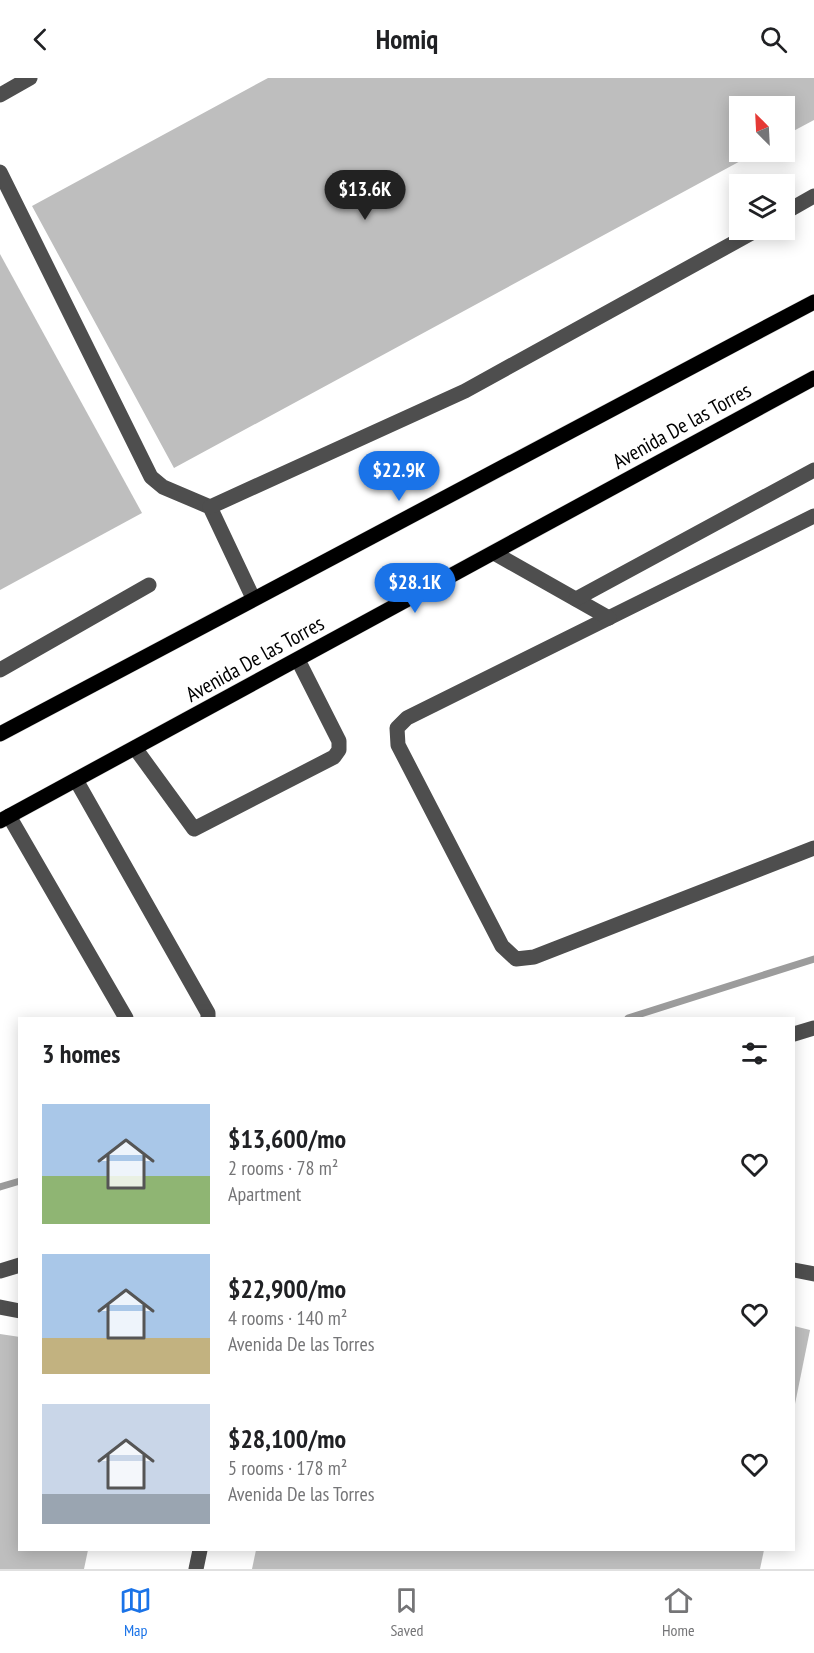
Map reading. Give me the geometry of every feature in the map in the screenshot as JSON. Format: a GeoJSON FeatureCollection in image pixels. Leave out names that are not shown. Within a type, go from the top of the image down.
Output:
{"type":"FeatureCollection","features":[{"type":"Feature","properties":{"kind":"main road"},"geometry":{"type":"LineString","coordinates":[[0,734],[814,302]]}},
{"type":"Feature","properties":{"kind":"main road","name":"Avenida De las Torres"},"geometry":{"type":"LineString","coordinates":[[5,818],[814,378]]}},
{"type":"Feature","properties":{"kind":"lane"},"geometry":{"type":"LineString","coordinates":[[0,95],[30,78]]}},
{"type":"Feature","properties":{"kind":"lane"},"geometry":{"type":"LineString","coordinates":[[0,172],[151,477],[163,487],[210,507],[253,598]]}},
{"type":"Feature","properties":{"kind":"lane"},"geometry":{"type":"LineString","coordinates":[[795,207],[814,196]]}},
{"type":"Feature","properties":{"kind":"lane"},"geometry":{"type":"LineString","coordinates":[[210,507],[465,391],[739,240]]}},
{"type":"Feature","properties":{"kind":"lane"},"geometry":{"type":"LineString","coordinates":[[576,599],[814,470]]}},
{"type":"Feature","properties":{"kind":"lane"},"geometry":{"type":"LineString","coordinates":[[814,516],[407,718],[398,728],[398,745],[502,946],[516,959],[534,957],[814,848]]}},
{"type":"Feature","properties":{"kind":"lane"},"geometry":{"type":"LineString","coordinates":[[494,553],[609,618]]}},
{"type":"Feature","properties":{"kind":"lane"},"geometry":{"type":"LineString","coordinates":[[0,670],[149,585]]}},
{"type":"Feature","properties":{"kind":"lane"},"geometry":{"type":"LineString","coordinates":[[135,748],[194,829],[334,757],[339,750],[339,741],[297,660]]}},
{"type":"Feature","properties":{"kind":"lane"},"geometry":{"type":"LineString","coordinates":[[76,780],[208,1013],[208,1017]]}},
{"type":"Feature","properties":{"kind":"lane"},"geometry":{"type":"LineString","coordinates":[[5,818],[125,1017]]}},
{"type":"Feature","properties":{"kind":"lane"},"geometry":{"type":"LineString","coordinates":[[795,1034],[814,1028]]}},
{"type":"Feature","properties":{"kind":"lane"},"geometry":{"type":"LineString","coordinates":[[0,1271],[18,1266]]}},
{"type":"Feature","properties":{"kind":"lane"},"geometry":{"type":"LineString","coordinates":[[795,1270],[814,1274]]}},
{"type":"Feature","properties":{"kind":"lane"},"geometry":{"type":"LineString","coordinates":[[0,1307],[18,1311]]}},
{"type":"Feature","properties":{"kind":"lane"},"geometry":{"type":"LineString","coordinates":[[196,1569],[200,1551]]}},
{"type":"Feature","properties":{"kind":"building"},"geometry":{"type":"Polygon","coordinates":[[[268,78],[814,78],[814,120],[795,130],[795,96],[729,96],[729,162],[739,162],[174,468],[32,206],[268,78]]]}},
{"type":"Feature","properties":{"kind":"building"},"geometry":{"type":"Polygon","coordinates":[[[0,254],[142,513],[0,590],[0,254]]]}},
{"type":"Feature","properties":{"kind":"building"},"geometry":{"type":"Polygon","coordinates":[[[795,1326],[810,1330],[795,1404],[795,1326]]]}},
{"type":"Feature","properties":{"kind":"building"},"geometry":{"type":"Polygon","coordinates":[[[0,1334],[18,1337],[18,1551],[88,1551],[84,1569],[0,1569],[0,1334]]]}},
{"type":"Feature","properties":{"kind":"building"},"geometry":{"type":"Polygon","coordinates":[[[256,1551],[764,1551],[760,1569],[252,1569],[256,1551]]]}},
{"type":"Feature","properties":{"kind":"waterway"},"geometry":{"type":"LineString","coordinates":[[631,1017],[814,959]]}},
{"type":"Feature","properties":{"kind":"waterway"},"geometry":{"type":"LineString","coordinates":[[0,1187],[18,1182]]}}]}
